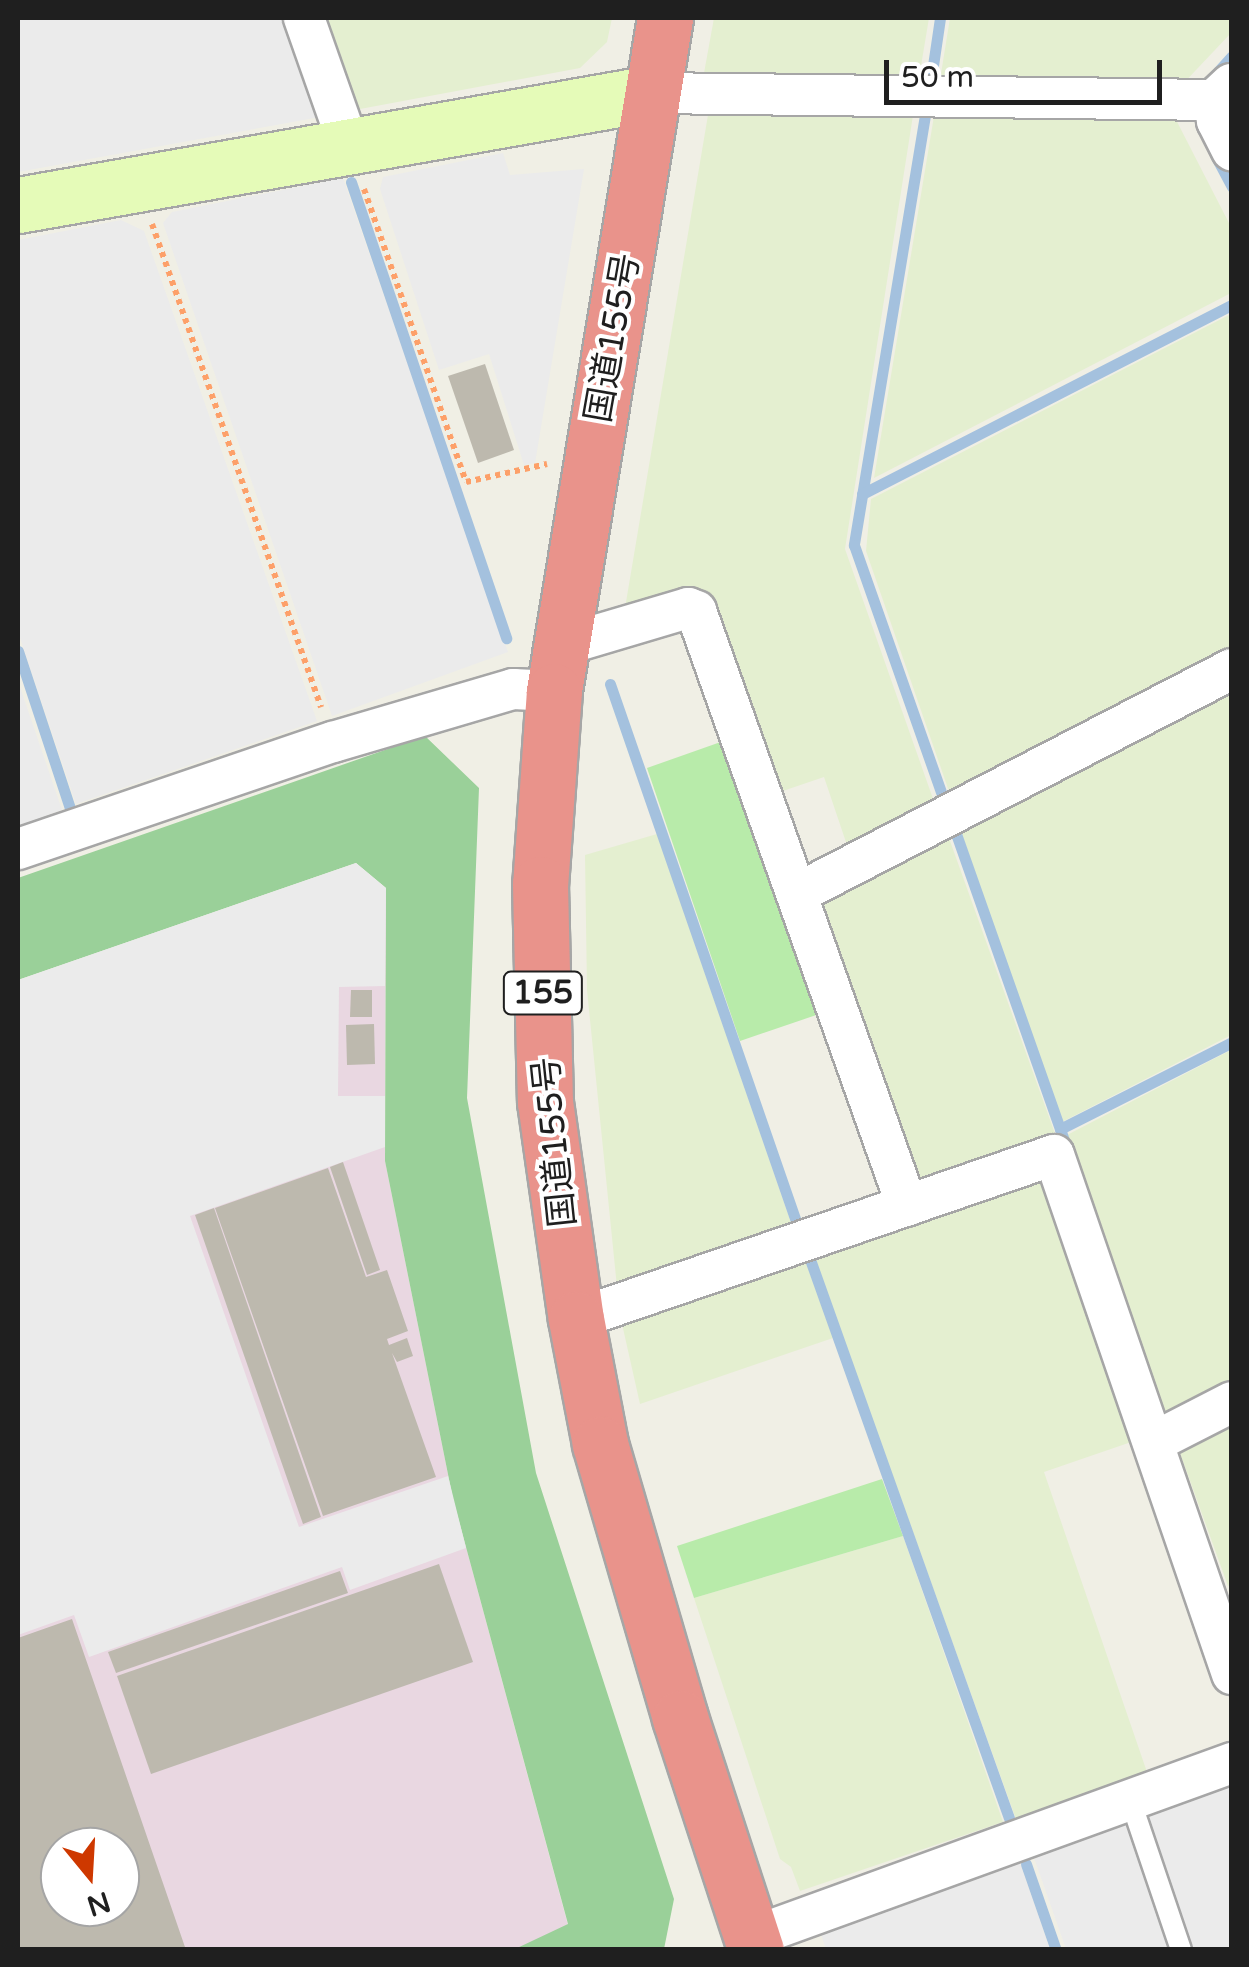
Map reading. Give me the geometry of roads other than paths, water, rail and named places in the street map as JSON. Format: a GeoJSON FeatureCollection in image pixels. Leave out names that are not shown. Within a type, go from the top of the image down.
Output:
{"type":"FeatureCollection","features":[{"type":"Feature","properties":{"kind":"highway","name":"国道155号"},"geometry":{"type":"LineString","coordinates":[[665,18],[557,668],[540,884],[546,1102],[576,1318],[600,1444],[742,1945]]}},
{"type":"Feature","properties":{"kind":"street"},"geometry":{"type":"LineString","coordinates":[[304,18],[348,146]]}},
{"type":"Feature","properties":{"kind":"street"},"geometry":{"type":"LineString","coordinates":[[18,205],[652,92],[1223,92],[1217,121],[1232,150]]}},
{"type":"Feature","properties":{"kind":"street"},"geometry":{"type":"LineString","coordinates":[[18,848],[333,742],[513,688],[688,608],[696,611],[906,1206]]}},
{"type":"Feature","properties":{"kind":"street"},"geometry":{"type":"LineString","coordinates":[[798,893],[1232,670]]}},
{"type":"Feature","properties":{"kind":"street"},"geometry":{"type":"LineString","coordinates":[[576,1318],[1054,1155],[1232,1674]]}},
{"type":"Feature","properties":{"kind":"street"},"geometry":{"type":"LineString","coordinates":[[1154,1442],[1232,1402]]}},
{"type":"Feature","properties":{"kind":"street"},"geometry":{"type":"LineString","coordinates":[[742,1945],[1232,1763]]}},
{"type":"Feature","properties":{"kind":"lane"},"geometry":{"type":"LineString","coordinates":[[1130,1799],[1181,1950]]}},
{"type":"Feature","properties":{"kind":"waterway"},"geometry":{"type":"LineString","coordinates":[[931,79],[940,18]]}},
{"type":"Feature","properties":{"kind":"waterway"},"geometry":{"type":"LineString","coordinates":[[1213,77],[1232,56]]}},
{"type":"Feature","properties":{"kind":"waterway"},"geometry":{"type":"LineString","coordinates":[[925,115],[854,545],[945,803]]}},
{"type":"Feature","properties":{"kind":"waterway"},"geometry":{"type":"LineString","coordinates":[[1215,155],[1232,187]]}},
{"type":"Feature","properties":{"kind":"waterway"},"geometry":{"type":"LineString","coordinates":[[351,182],[506,638]]}},
{"type":"Feature","properties":{"kind":"waterway"},"geometry":{"type":"LineString","coordinates":[[862,494],[1232,305]]}},
{"type":"Feature","properties":{"kind":"waterway"},"geometry":{"type":"LineString","coordinates":[[18,651],[70,808]]}},
{"type":"Feature","properties":{"kind":"waterway"},"geometry":{"type":"LineString","coordinates":[[610,684],[800,1233]]}},
{"type":"Feature","properties":{"kind":"waterway"},"geometry":{"type":"LineString","coordinates":[[954,828],[1067,1149]]}},
{"type":"Feature","properties":{"kind":"waterway"},"geometry":{"type":"LineString","coordinates":[[1060,1129],[1232,1042]]}},
{"type":"Feature","properties":{"kind":"waterway"},"geometry":{"type":"LineString","coordinates":[[806,1248],[1009,1818]]}},
{"type":"Feature","properties":{"kind":"waterway"},"geometry":{"type":"LineString","coordinates":[[1026,1864],[1056,1950]]}}]}
